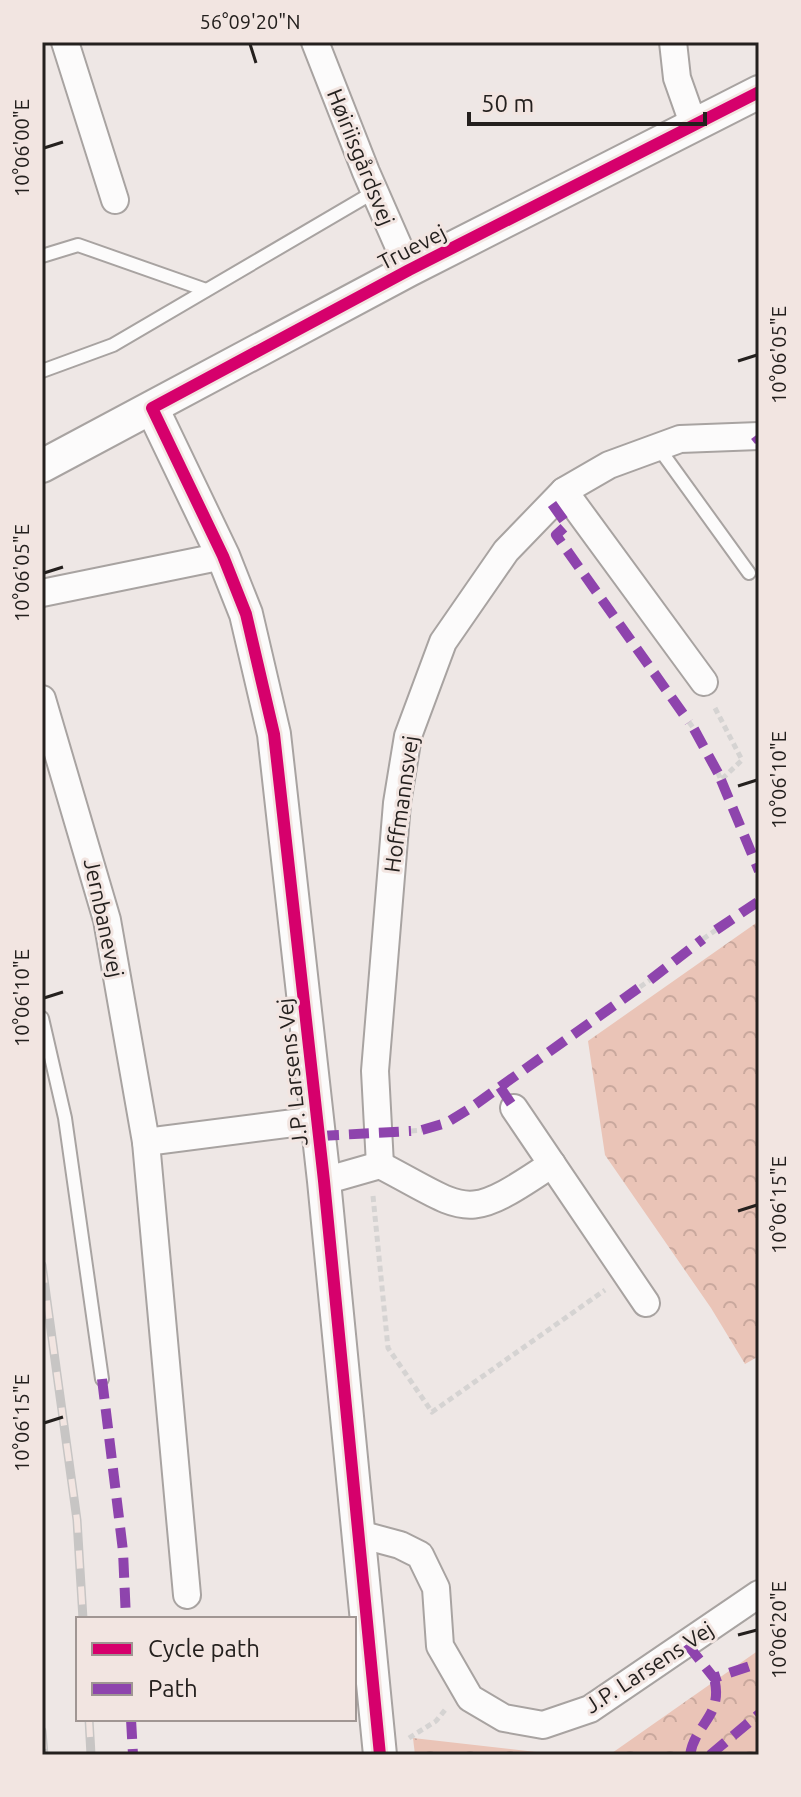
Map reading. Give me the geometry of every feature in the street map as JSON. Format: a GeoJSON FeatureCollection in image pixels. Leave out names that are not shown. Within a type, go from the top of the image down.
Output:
{"type":"FeatureCollection","features":[{"type":"Feature","properties":{"kind":"street","name":"Høiriisgårdsvej"},"geometry":{"type":"LineString","coordinates":[[315,42],[374,192],[409,270]]}},
{"type":"Feature","properties":{"kind":"street"},"geometry":{"type":"LineString","coordinates":[[673,42],[677,78],[694,126]]}},
{"type":"Feature","properties":{"kind":"street"},"geometry":{"type":"LineString","coordinates":[[71,44],[115,200]]}},
{"type":"Feature","properties":{"kind":"street","name":"Truevej"},"geometry":{"type":"LineString","coordinates":[[42,466],[409,270],[759,92]]}},
{"type":"Feature","properties":{"kind":"street","name":"J.P. Larsens Vej"},"geometry":{"type":"LineString","coordinates":[[152,408],[223,556],[246,614],[274,734],[324,1181],[380,1750]]}},
{"type":"Feature","properties":{"kind":"street","name":"Hoffmannsvej"},"geometry":{"type":"LineString","coordinates":[[375,1166],[375,1071],[397,803],[408,736],[443,642],[506,551],[564,491],[609,465],[680,439],[759,436]]}},
{"type":"Feature","properties":{"kind":"street"},"geometry":{"type":"LineString","coordinates":[[564,491],[704,682]]}},
{"type":"Feature","properties":{"kind":"street"},"geometry":{"type":"LineString","coordinates":[[42,593],[223,556]]}},
{"type":"Feature","properties":{"kind":"street","name":"Jernbanevej"},"geometry":{"type":"LineString","coordinates":[[42,699],[107,920],[146,1142],[187,1595]]}},
{"type":"Feature","properties":{"kind":"street"},"geometry":{"type":"LineString","coordinates":[[514,1108],[646,1303]]}},
{"type":"Feature","properties":{"kind":"street"},"geometry":{"type":"LineString","coordinates":[[146,1142],[317,1120]]}},
{"type":"Feature","properties":{"kind":"street"},"geometry":{"type":"LineString","coordinates":[[324,1181],[375,1166],[460,1207],[496,1200],[552,1164]]}},
{"type":"Feature","properties":{"kind":"street","name":"J.P. Larsens Vej"},"geometry":{"type":"LineString","coordinates":[[359,1534],[400,1545],[420,1555],[436,1588],[440,1646],[470,1698],[504,1718],[543,1725],[590,1709],[759,1594]]}},
{"type":"Feature","properties":{"kind":"lane"},"geometry":{"type":"LineString","coordinates":[[42,371],[113,345],[374,192]]}},
{"type":"Feature","properties":{"kind":"lane"},"geometry":{"type":"LineString","coordinates":[[42,256],[78,245],[206,290]]}},
{"type":"Feature","properties":{"kind":"lane"},"geometry":{"type":"LineString","coordinates":[[658,447],[749,573]]}},
{"type":"Feature","properties":{"kind":"lane"},"geometry":{"type":"LineString","coordinates":[[42,1018],[65,1118],[102,1379]]}},
{"type":"Feature","properties":{"kind":"path"},"geometry":{"type":"LineString","coordinates":[[704,682],[742,760],[721,780],[718,773]]}},
{"type":"Feature","properties":{"kind":"path"},"geometry":{"type":"LineString","coordinates":[[689,722],[694,729]]}},
{"type":"Feature","properties":{"kind":"path"},"geometry":{"type":"LineString","coordinates":[[703,939],[716,930]]}},
{"type":"Feature","properties":{"kind":"path"},"geometry":{"type":"LineString","coordinates":[[640,987],[650,980]]}},
{"type":"Feature","properties":{"kind":"path"},"geometry":{"type":"LineString","coordinates":[[411,1131],[422,1130]]}},
{"type":"Feature","properties":{"kind":"path"},"geometry":{"type":"LineString","coordinates":[[375,1166],[388,1348],[432,1412],[627,1275]]}},
{"type":"Feature","properties":{"kind":"path"},"geometry":{"type":"LineString","coordinates":[[380,1750],[423,1731],[436,1721],[463,1687]]}},
{"type":"Feature","properties":{"kind":"green space"},"geometry":{"type":"Polygon","coordinates":[[[759,921],[759,1356],[745,1364],[711,1308],[605,1155],[588,1041],[759,921]]]}},
{"type":"Feature","properties":{"kind":"green space"},"geometry":{"type":"Polygon","coordinates":[[[759,1650],[759,1755],[581,1755],[612,1753],[759,1650]]]}},
{"type":"Feature","properties":{"kind":"green space"},"geometry":{"type":"Polygon","coordinates":[[[413,1738],[562,1755],[415,1755],[413,1738]]]}},
{"type":"Feature","properties":{"kind":"railway"},"geometry":{"type":"LineString","coordinates":[[42,1265],[77,1520],[83,1617]]}},
{"type":"Feature","properties":{"kind":"railway"},"geometry":{"type":"LineString","coordinates":[[89,1721],[91,1755]]}},
{"type":"Feature","properties":{"kind":"railway"},"geometry":{"type":"LineString","coordinates":[[42,1731],[44,1755]]}},
{"type":"Feature","properties":{"kind":"marked path"},"geometry":{"type":"LineString","coordinates":[[755,436],[759,441]]}},
{"type":"Feature","properties":{"kind":"marked path"},"geometry":{"type":"LineString","coordinates":[[552,504],[567,525],[556,535],[689,722]]}},
{"type":"Feature","properties":{"kind":"marked path"},"geometry":{"type":"LineString","coordinates":[[694,729],[718,773]]}},
{"type":"Feature","properties":{"kind":"marked path"},"geometry":{"type":"LineString","coordinates":[[721,780],[759,871]]}},
{"type":"Feature","properties":{"kind":"marked path"},"geometry":{"type":"LineString","coordinates":[[716,930],[759,901]]}},
{"type":"Feature","properties":{"kind":"marked path"},"geometry":{"type":"LineString","coordinates":[[650,980],[703,939]]}},
{"type":"Feature","properties":{"kind":"marked path"},"geometry":{"type":"LineString","coordinates":[[422,1130],[446,1123],[469,1109],[640,987]]}},
{"type":"Feature","properties":{"kind":"marked path"},"geometry":{"type":"LineString","coordinates":[[500,1087],[514,1108]]}},
{"type":"Feature","properties":{"kind":"marked path"},"geometry":{"type":"LineString","coordinates":[[319,1136],[411,1131]]}},
{"type":"Feature","properties":{"kind":"marked path"},"geometry":{"type":"LineString","coordinates":[[102,1379],[123,1551],[126,1617]]}},
{"type":"Feature","properties":{"kind":"marked path"},"geometry":{"type":"LineString","coordinates":[[687,1644],[714,1678],[759,1663]]}},
{"type":"Feature","properties":{"kind":"marked path"},"geometry":{"type":"LineString","coordinates":[[690,1755],[715,1702],[714,1678]]}},
{"type":"Feature","properties":{"kind":"marked path"},"geometry":{"type":"LineString","coordinates":[[710,1755],[759,1714]]}},
{"type":"Feature","properties":{"kind":"marked path"},"geometry":{"type":"LineString","coordinates":[[131,1721],[133,1755]]}},
{"type":"Feature","properties":{"kind":"cycle path"},"geometry":{"type":"LineString","coordinates":[[380,1755],[324,1181],[274,734],[246,614],[223,556],[152,408],[409,270],[759,92]]}}]}
